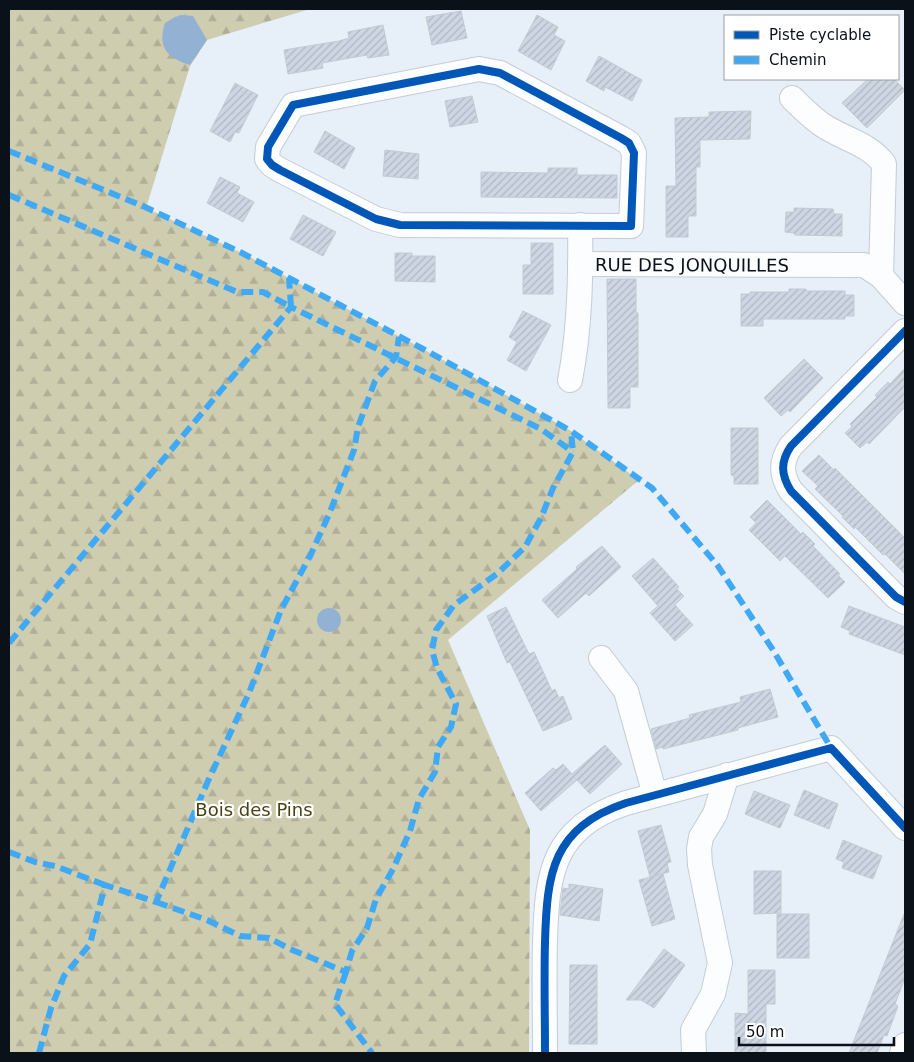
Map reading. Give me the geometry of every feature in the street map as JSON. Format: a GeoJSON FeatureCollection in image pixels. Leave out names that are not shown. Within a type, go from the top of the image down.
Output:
{"type":"FeatureCollection","features":[{"type":"Feature","properties":{"kind":"street"},"geometry":{"type":"LineString","coordinates":[[631,226],[392,224],[369,216],[276,168],[267,159],[268,147],[288,112],[298,103],[479,69],[490,70],[509,78],[629,143],[634,153],[631,264]]}},
{"type":"Feature","properties":{"kind":"street"},"geometry":{"type":"LineString","coordinates":[[792,98],[822,125],[869,149],[878,155],[884,164],[881,276]]}},
{"type":"Feature","properties":{"kind":"street"},"geometry":{"type":"LineString","coordinates":[[580,225],[580,264]]}},
{"type":"Feature","properties":{"kind":"street","name":"RUE DES JONQUILLES"},"geometry":{"type":"LineString","coordinates":[[570,380],[576,352],[580,264],[864,265],[881,276],[905,303]]}},
{"type":"Feature","properties":{"kind":"street"},"geometry":{"type":"LineString","coordinates":[[905,331],[791,446],[782,466],[784,478],[791,491],[896,597],[905,602]]}},
{"type":"Feature","properties":{"kind":"street"},"geometry":{"type":"LineString","coordinates":[[601,658],[626,691],[655,795]]}},
{"type":"Feature","properties":{"kind":"street"},"geometry":{"type":"LineString","coordinates":[[545,1053],[546,910],[548,887],[554,866],[563,847],[574,833],[599,814],[616,806],[831,748],[905,828]]}},
{"type":"Feature","properties":{"kind":"street"},"geometry":{"type":"LineString","coordinates":[[694,1053],[693,1030],[713,994],[720,963],[700,865],[699,849],[701,837],[715,814],[727,776]]}},
{"type":"Feature","properties":{"kind":"street"},"geometry":{"type":"LineString","coordinates":[[902,1053],[905,1045]]}},
{"type":"Feature","properties":{"kind":"green space","name":"Bois des Pins"},"geometry":{"type":"Polygon","coordinates":[[[9,9],[310,9],[207,40],[190,66],[146,208],[240,252],[425,350],[571,431],[639,480],[448,640],[530,830],[529,1053],[9,1053],[9,9]]]}},
{"type":"Feature","properties":{"kind":"water"},"geometry":{"type":"Polygon","coordinates":[[[181,15],[193,16],[207,40],[190,65],[175,59],[163,45],[162,39],[165,23],[181,15]]]}},
{"type":"Feature","properties":{"kind":"water"},"geometry":{"type":"Polygon","coordinates":[[[329,608],[334,609],[340,615],[340,625],[334,631],[329,632],[324,631],[318,625],[317,620],[318,615],[324,609],[329,608]]]}},
{"type":"Feature","properties":{"kind":"building"},"geometry":{"type":"Polygon","coordinates":[[[461,11],[467,38],[432,45],[426,17],[461,11]]]}},
{"type":"Feature","properties":{"kind":"building"},"geometry":{"type":"Polygon","coordinates":[[[537,15],[558,27],[554,35],[565,41],[551,70],[518,51],[537,15]]]}},
{"type":"Feature","properties":{"kind":"building"},"geometry":{"type":"Polygon","coordinates":[[[383,25],[389,55],[368,58],[367,55],[322,63],[323,68],[288,74],[284,50],[339,41],[349,38],[348,32],[383,25]]]}},
{"type":"Feature","properties":{"kind":"building"},"geometry":{"type":"Polygon","coordinates":[[[599,56],[642,80],[632,101],[605,87],[604,91],[586,81],[599,56]]]}},
{"type":"Feature","properties":{"kind":"building"},"geometry":{"type":"Polygon","coordinates":[[[867,80],[895,80],[905,90],[867,128],[842,103],[867,80]]]}},
{"type":"Feature","properties":{"kind":"building"},"geometry":{"type":"Polygon","coordinates":[[[235,83],[258,95],[239,133],[235,132],[230,142],[210,131],[235,83]]]}},
{"type":"Feature","properties":{"kind":"building"},"geometry":{"type":"Polygon","coordinates":[[[472,96],[478,122],[450,127],[445,101],[472,96]]]}},
{"type":"Feature","properties":{"kind":"building"},"geometry":{"type":"Polygon","coordinates":[[[751,111],[750,139],[700,140],[700,167],[696,167],[696,216],[688,216],[688,237],[666,237],[666,186],[676,186],[675,118],[709,117],[709,112],[751,111]]]}},
{"type":"Feature","properties":{"kind":"building"},"geometry":{"type":"Polygon","coordinates":[[[325,131],[355,148],[344,169],[314,152],[325,131]]]}},
{"type":"Feature","properties":{"kind":"building"},"geometry":{"type":"Polygon","coordinates":[[[385,150],[419,154],[418,179],[383,176],[385,150]]]}},
{"type":"Feature","properties":{"kind":"building"},"geometry":{"type":"Polygon","coordinates":[[[548,168],[577,168],[577,175],[617,175],[617,198],[481,197],[481,172],[548,173],[548,168]]]}},
{"type":"Feature","properties":{"kind":"building"},"geometry":{"type":"Polygon","coordinates":[[[220,177],[240,187],[237,193],[254,202],[243,222],[207,203],[220,177]]]}},
{"type":"Feature","properties":{"kind":"building"},"geometry":{"type":"Polygon","coordinates":[[[794,208],[833,209],[834,214],[842,214],[842,236],[795,235],[794,233],[785,232],[786,212],[794,212],[794,208]]]}},
{"type":"Feature","properties":{"kind":"building"},"geometry":{"type":"Polygon","coordinates":[[[303,215],[336,232],[323,256],[290,239],[303,215]]]}},
{"type":"Feature","properties":{"kind":"building"},"geometry":{"type":"Polygon","coordinates":[[[531,243],[553,243],[553,294],[523,294],[523,265],[531,265],[531,243]]]}},
{"type":"Feature","properties":{"kind":"building"},"geometry":{"type":"Polygon","coordinates":[[[395,253],[412,253],[412,256],[435,256],[435,282],[395,281],[395,253]]]}},
{"type":"Feature","properties":{"kind":"building"},"geometry":{"type":"Polygon","coordinates":[[[607,279],[636,279],[638,387],[630,387],[630,408],[608,408],[607,279]]]}},
{"type":"Feature","properties":{"kind":"building"},"geometry":{"type":"Polygon","coordinates":[[[789,289],[845,291],[845,295],[854,295],[854,316],[845,316],[845,319],[763,319],[763,326],[741,326],[741,294],[750,294],[750,292],[789,292],[789,289]]]}},
{"type":"Feature","properties":{"kind":"building"},"geometry":{"type":"Polygon","coordinates":[[[523,311],[551,325],[526,371],[507,360],[517,342],[509,337],[523,311]]]}},
{"type":"Feature","properties":{"kind":"building"},"geometry":{"type":"Polygon","coordinates":[[[804,359],[823,378],[790,412],[788,410],[781,416],[764,398],[804,359]]]}},
{"type":"Feature","properties":{"kind":"building"},"geometry":{"type":"Polygon","coordinates":[[[905,368],[905,407],[869,444],[867,442],[860,448],[845,433],[852,427],[850,424],[877,397],[875,395],[888,382],[890,384],[905,368]]]}},
{"type":"Feature","properties":{"kind":"building"},"geometry":{"type":"Polygon","coordinates":[[[731,428],[758,428],[758,484],[734,484],[734,476],[731,475],[731,428]]]}},
{"type":"Feature","properties":{"kind":"building"},"geometry":{"type":"Polygon","coordinates":[[[819,455],[834,470],[835,468],[905,538],[905,574],[855,527],[854,529],[815,489],[818,486],[802,471],[819,455]]]}},
{"type":"Feature","properties":{"kind":"building"},"geometry":{"type":"Polygon","coordinates":[[[767,500],[801,534],[803,532],[815,544],[813,546],[840,574],[838,575],[845,582],[828,598],[785,556],[780,561],[749,530],[756,523],[750,517],[767,500]]]}},
{"type":"Feature","properties":{"kind":"building"},"geometry":{"type":"Polygon","coordinates":[[[602,546],[621,567],[589,596],[586,593],[558,618],[542,600],[577,569],[576,567],[602,546]]]}},
{"type":"Feature","properties":{"kind":"building"},"geometry":{"type":"Polygon","coordinates":[[[653,558],[679,587],[677,589],[684,596],[675,605],[693,625],[675,641],[650,613],[658,606],[632,576],[653,558]]]}},
{"type":"Feature","properties":{"kind":"building"},"geometry":{"type":"Polygon","coordinates":[[[849,606],[905,627],[905,655],[849,634],[850,631],[841,627],[849,606]]]}},
{"type":"Feature","properties":{"kind":"building"},"geometry":{"type":"Polygon","coordinates":[[[506,607],[529,654],[534,652],[552,691],[555,689],[559,698],[563,696],[572,719],[543,731],[510,662],[507,663],[487,616],[506,607]]]}},
{"type":"Feature","properties":{"kind":"building"},"geometry":{"type":"Polygon","coordinates":[[[770,689],[778,717],[738,728],[738,730],[663,749],[662,747],[656,749],[651,729],[690,718],[689,715],[741,702],[740,697],[770,689]]]}},
{"type":"Feature","properties":{"kind":"building"},"geometry":{"type":"Polygon","coordinates":[[[605,745],[622,764],[590,794],[577,780],[541,811],[525,793],[553,768],[556,770],[563,764],[572,774],[605,745]]]}},
{"type":"Feature","properties":{"kind":"building"},"geometry":{"type":"Polygon","coordinates":[[[804,790],[838,804],[829,829],[794,815],[804,790]]]}},
{"type":"Feature","properties":{"kind":"building"},"geometry":{"type":"Polygon","coordinates":[[[754,791],[790,805],[780,828],[745,814],[754,791]]]}},
{"type":"Feature","properties":{"kind":"building"},"geometry":{"type":"Polygon","coordinates":[[[661,825],[671,862],[667,863],[669,872],[650,877],[638,831],[661,825]]]}},
{"type":"Feature","properties":{"kind":"building"},"geometry":{"type":"Polygon","coordinates":[[[843,840],[882,856],[873,879],[842,868],[844,862],[836,859],[843,840]]]}},
{"type":"Feature","properties":{"kind":"building"},"geometry":{"type":"Polygon","coordinates":[[[754,871],[781,871],[781,913],[754,914],[754,871]]]}},
{"type":"Feature","properties":{"kind":"building"},"geometry":{"type":"Polygon","coordinates":[[[663,874],[675,919],[652,926],[639,880],[663,874]]]}},
{"type":"Feature","properties":{"kind":"building"},"geometry":{"type":"Polygon","coordinates":[[[569,884],[603,889],[599,921],[560,915],[563,888],[569,889],[569,884]]]}},
{"type":"Feature","properties":{"kind":"building"},"geometry":{"type":"Polygon","coordinates":[[[777,914],[809,914],[809,958],[777,958],[777,914]]]}},
{"type":"Feature","properties":{"kind":"building"},"geometry":{"type":"Polygon","coordinates":[[[904,914],[905,978],[895,1004],[898,1006],[887,1036],[884,1035],[877,1053],[849,1053],[904,914]]]}},
{"type":"Feature","properties":{"kind":"building"},"geometry":{"type":"Polygon","coordinates":[[[664,949],[685,965],[654,1008],[641,1000],[626,1000],[664,949]]]}},
{"type":"Feature","properties":{"kind":"building"},"geometry":{"type":"Polygon","coordinates":[[[570,965],[597,965],[597,1044],[569,1044],[570,965]]]}},
{"type":"Feature","properties":{"kind":"building"},"geometry":{"type":"Polygon","coordinates":[[[748,970],[775,970],[775,1004],[766,1004],[766,1053],[735,1053],[735,1013],[748,1014],[748,970]]]}},
{"type":"Feature","properties":{"kind":"marked path"},"geometry":{"type":"LineString","coordinates":[[9,151],[145,207],[240,252],[425,350],[571,431],[652,488],[718,566],[773,650],[831,748]]}},
{"type":"Feature","properties":{"kind":"marked path"},"geometry":{"type":"LineString","coordinates":[[9,195],[237,292],[263,292],[291,307],[289,278]]}},
{"type":"Feature","properties":{"kind":"marked path"},"geometry":{"type":"LineString","coordinates":[[9,643],[291,307],[541,429],[573,452]]}},
{"type":"Feature","properties":{"kind":"marked path"},"geometry":{"type":"LineString","coordinates":[[39,1053],[51,1008],[64,976],[90,944],[105,885],[156,902],[208,781],[249,693],[281,610],[311,554],[330,512],[354,450],[358,427],[375,381],[396,357],[399,337]]}},
{"type":"Feature","properties":{"kind":"marked path"},"geometry":{"type":"LineString","coordinates":[[156,902],[207,920],[240,936],[269,938],[290,949],[346,972],[352,951],[367,928],[376,899],[393,869],[410,831],[419,799],[435,772],[438,747],[451,727],[456,704],[437,668],[432,650],[436,630],[454,605],[498,573],[525,547],[541,518],[553,488],[573,452],[571,431]]}},
{"type":"Feature","properties":{"kind":"marked path"},"geometry":{"type":"LineString","coordinates":[[9,852],[35,862],[55,866],[105,885]]}},
{"type":"Feature","properties":{"kind":"marked path"},"geometry":{"type":"LineString","coordinates":[[346,972],[335,1004],[372,1053]]}},
{"type":"Feature","properties":{"kind":"cycle path"},"geometry":{"type":"LineString","coordinates":[[479,69],[500,73],[629,143],[634,153],[631,226],[400,225],[376,219],[280,170],[267,159],[268,147],[293,105],[479,69]]}},
{"type":"Feature","properties":{"kind":"cycle path"},"geometry":{"type":"LineString","coordinates":[[905,331],[791,446],[787,452],[783,469],[785,479],[791,491],[896,597],[905,602]]}},
{"type":"Feature","properties":{"kind":"cycle path"},"geometry":{"type":"LineString","coordinates":[[545,1053],[545,942],[548,895],[552,874],[568,840],[582,826],[601,813],[626,803],[831,748],[905,828]]}}]}
